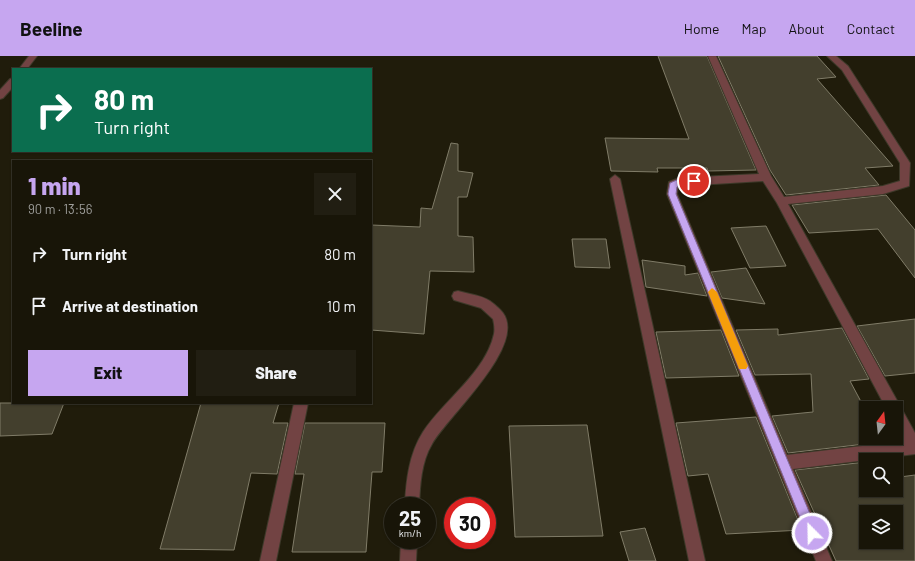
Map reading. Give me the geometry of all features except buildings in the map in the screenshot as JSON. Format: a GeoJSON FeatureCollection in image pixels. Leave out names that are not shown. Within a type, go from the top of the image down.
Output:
{"type":"FeatureCollection","features":[{"type":"Feature","properties":{"kind":"street"},"geometry":{"type":"LineString","coordinates":[[24,68],[33,56]]}},
{"type":"Feature","properties":{"kind":"street"},"geometry":{"type":"LineString","coordinates":[[712,56],[766,177],[781,201],[890,401]]}},
{"type":"Feature","properties":{"kind":"street"},"geometry":{"type":"LineString","coordinates":[[781,201],[883,190],[904,183],[905,163],[845,68],[831,56]]}},
{"type":"Feature","properties":{"kind":"street"},"geometry":{"type":"LineString","coordinates":[[0,96],[12,83]]}},
{"type":"Feature","properties":{"kind":"street"},"geometry":{"type":"LineString","coordinates":[[766,177],[679,182],[673,185],[672,194],[824,561]]}},
{"type":"Feature","properties":{"kind":"street"},"geometry":{"type":"LineString","coordinates":[[615,179],[697,561]]}},
{"type":"Feature","properties":{"kind":"street"},"geometry":{"type":"LineString","coordinates":[[413,497],[418,465],[427,437],[482,370],[496,350],[502,330],[499,317],[486,304],[458,296]]}},
{"type":"Feature","properties":{"kind":"street"},"geometry":{"type":"LineString","coordinates":[[268,561],[301,404]]}},
{"type":"Feature","properties":{"kind":"street"},"geometry":{"type":"LineString","coordinates":[[783,463],[915,447],[903,426]]}},
{"type":"Feature","properties":{"kind":"street"},"geometry":{"type":"LineString","coordinates":[[408,561],[409,549]]}},
{"type":"Feature","properties":{"kind":"slow traffic"},"geometry":{"type":"LineString","coordinates":[[712,292],[743,366]]}},
{"type":"Feature","properties":{"kind":"route"},"geometry":{"type":"LineString","coordinates":[[694,181],[679,182],[673,185],[672,194],[812,533]]}}]}
